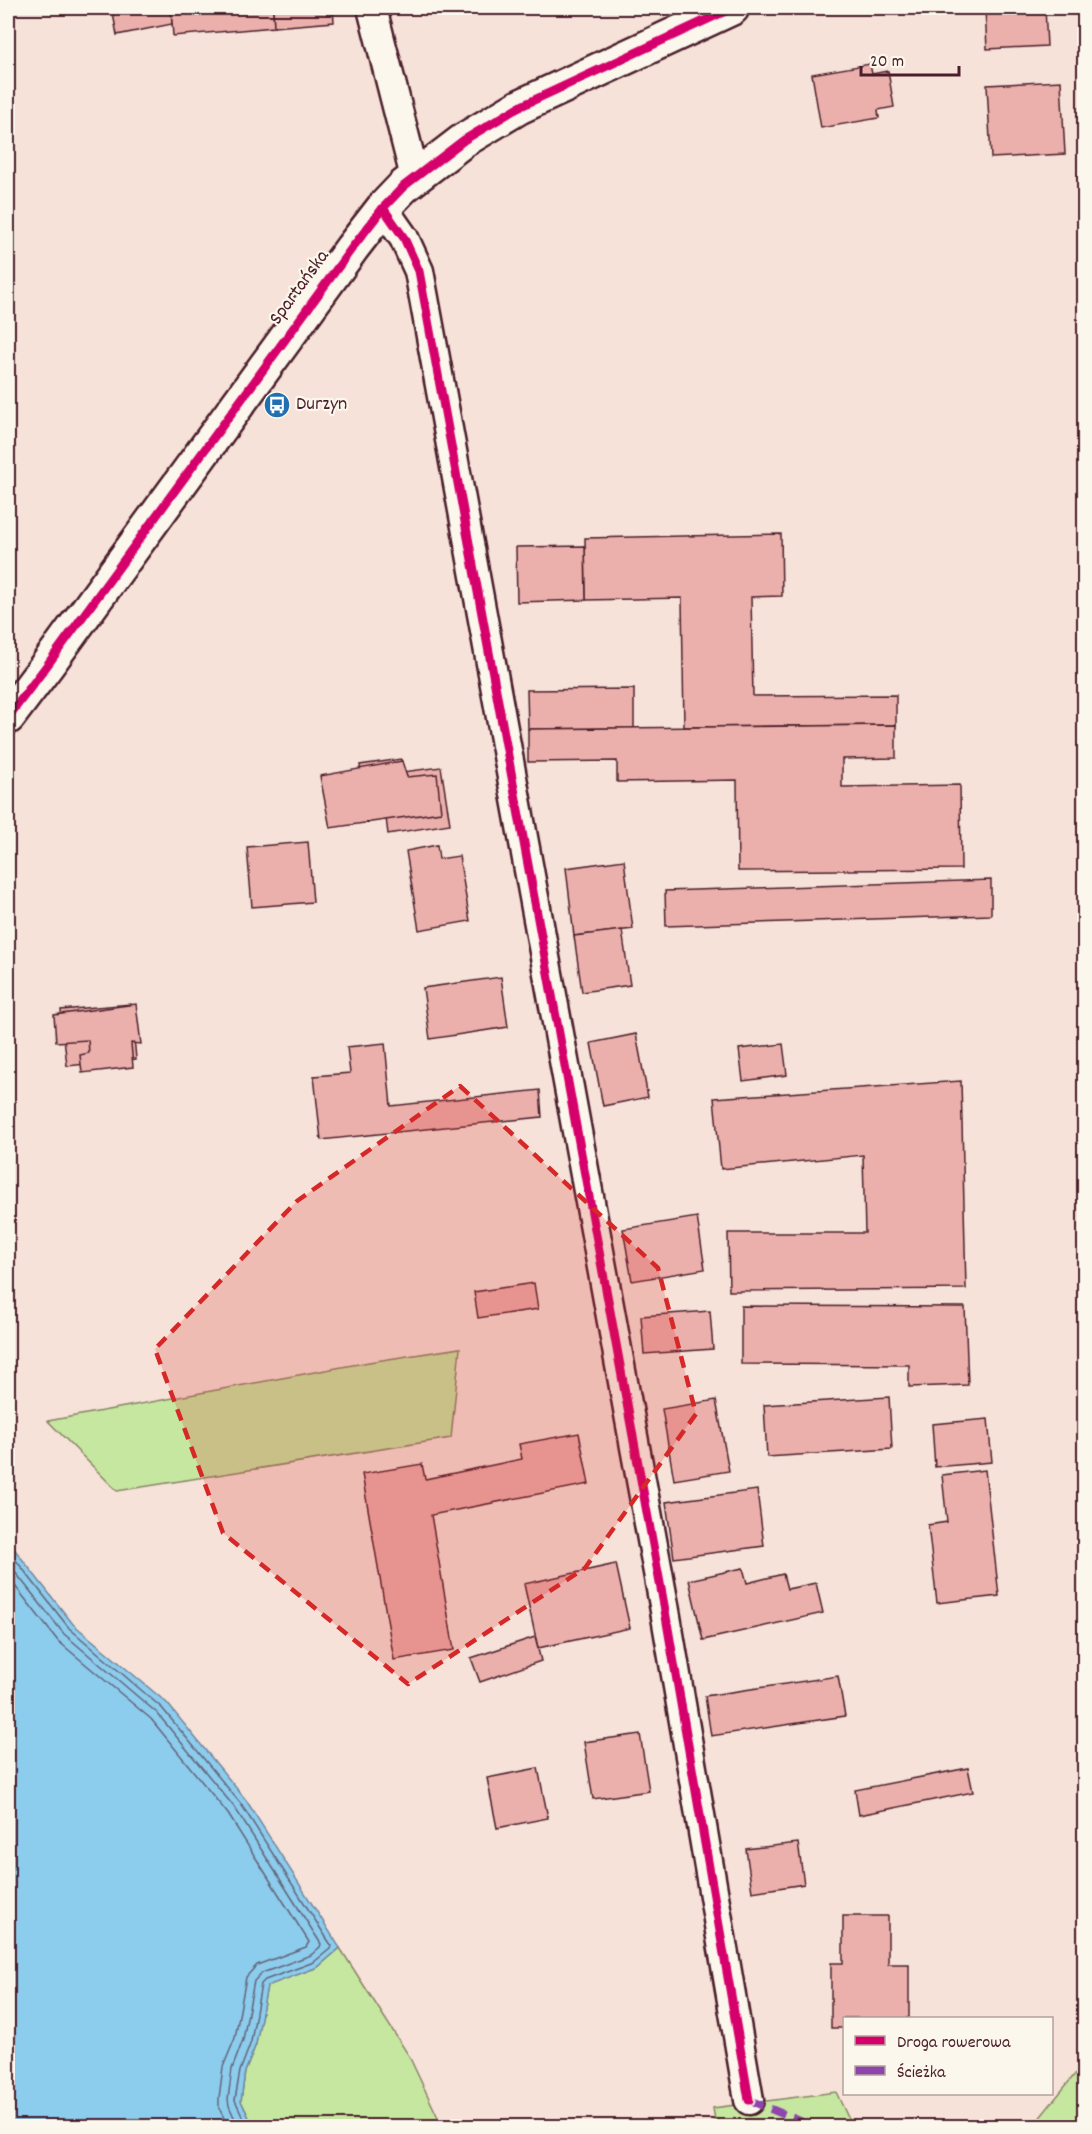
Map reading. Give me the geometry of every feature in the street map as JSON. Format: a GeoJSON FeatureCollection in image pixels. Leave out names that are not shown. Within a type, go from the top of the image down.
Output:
{"type":"FeatureCollection","features":[{"type":"Feature","properties":{"kind":"street"},"geometry":{"type":"LineString","coordinates":[[372,8],[415,177]]}},
{"type":"Feature","properties":{"kind":"street","name":"Spartańska"},"geometry":{"type":"LineString","coordinates":[[8,717],[383,208],[415,177],[464,140],[519,107],[732,8]]}},
{"type":"Feature","properties":{"kind":"street"},"geometry":{"type":"LineString","coordinates":[[383,208],[404,238],[419,271],[664,1605],[749,2100]]}},
{"type":"Feature","properties":{"kind":"highlighted area"},"geometry":{"type":"Polygon","coordinates":[[[460,1086],[658,1268],[696,1414],[585,1568],[408,1684],[223,1533],[155,1349],[297,1201],[460,1086]]]}},
{"type":"Feature","properties":{"kind":"green space"},"geometry":{"type":"Polygon","coordinates":[[[460,1348],[451,1438],[117,1491],[48,1421],[369,1362],[460,1348]]]}},
{"type":"Feature","properties":{"kind":"green space"},"geometry":{"type":"Polygon","coordinates":[[[340,1948],[409,2056],[442,2126],[253,2126],[241,2101],[245,2072],[256,2044],[267,1985],[318,1967],[340,1948]]]}},
{"type":"Feature","properties":{"kind":"green space"},"geometry":{"type":"Polygon","coordinates":[[[1084,2063],[1084,2126],[1033,2126],[1084,2063]]]}},
{"type":"Feature","properties":{"kind":"green space"},"geometry":{"type":"Polygon","coordinates":[[[836,2092],[852,2126],[716,2126],[713,2108],[836,2092]]]}},
{"type":"Feature","properties":{"kind":"water"},"geometry":{"type":"Polygon","coordinates":[[[8,1541],[73,1624],[167,1703],[246,1800],[340,1948],[318,1967],[267,1986],[256,2044],[245,2072],[241,2101],[253,2126],[8,2126],[8,1541]]]}},
{"type":"Feature","properties":{"kind":"building"},"geometry":{"type":"Polygon","coordinates":[[[112,8],[171,8],[172,24],[117,35],[112,8]]]}},
{"type":"Feature","properties":{"kind":"building"},"geometry":{"type":"Polygon","coordinates":[[[171,8],[273,8],[274,27],[173,36],[171,8]]]}},
{"type":"Feature","properties":{"kind":"building"},"geometry":{"type":"Polygon","coordinates":[[[273,8],[333,8],[334,22],[274,27],[273,8]]]}},
{"type":"Feature","properties":{"kind":"building"},"geometry":{"type":"Polygon","coordinates":[[[985,8],[1045,8],[1047,46],[987,49],[985,8]]]}},
{"type":"Feature","properties":{"kind":"building"},"geometry":{"type":"Polygon","coordinates":[[[870,64],[872,74],[888,71],[894,107],[878,110],[879,118],[821,128],[812,74],[870,64]]]}},
{"type":"Feature","properties":{"kind":"building"},"geometry":{"type":"Polygon","coordinates":[[[1061,81],[1065,154],[991,158],[987,85],[1061,81]]]}},
{"type":"Feature","properties":{"kind":"building"},"geometry":{"type":"Polygon","coordinates":[[[781,534],[782,596],[751,597],[753,696],[896,695],[896,725],[684,727],[682,598],[586,600],[585,538],[781,534]]]}},
{"type":"Feature","properties":{"kind":"building"},"geometry":{"type":"Polygon","coordinates":[[[585,546],[586,600],[517,602],[516,547],[585,546]]]}},
{"type":"Feature","properties":{"kind":"building"},"geometry":{"type":"Polygon","coordinates":[[[634,689],[634,728],[528,729],[527,690],[634,689]]]}},
{"type":"Feature","properties":{"kind":"building"},"geometry":{"type":"Polygon","coordinates":[[[896,725],[896,758],[842,759],[842,787],[960,785],[961,869],[738,871],[737,780],[617,782],[617,761],[528,762],[528,729],[896,725]]]}},
{"type":"Feature","properties":{"kind":"building"},"geometry":{"type":"Polygon","coordinates":[[[401,759],[403,772],[441,767],[450,824],[388,834],[386,818],[343,824],[339,794],[363,791],[360,765],[401,759]]]}},
{"type":"Feature","properties":{"kind":"building"},"geometry":{"type":"Polygon","coordinates":[[[402,761],[407,777],[437,774],[441,812],[330,828],[320,776],[402,761]]]}},
{"type":"Feature","properties":{"kind":"building"},"geometry":{"type":"Polygon","coordinates":[[[308,842],[313,902],[252,907],[247,847],[308,842]]]}},
{"type":"Feature","properties":{"kind":"building"},"geometry":{"type":"Polygon","coordinates":[[[437,845],[439,859],[459,856],[470,921],[419,930],[406,851],[437,845]]]}},
{"type":"Feature","properties":{"kind":"building"},"geometry":{"type":"Polygon","coordinates":[[[624,860],[633,929],[574,936],[566,868],[624,860]]]}},
{"type":"Feature","properties":{"kind":"building"},"geometry":{"type":"Polygon","coordinates":[[[991,880],[991,915],[666,926],[665,891],[991,880]]]}},
{"type":"Feature","properties":{"kind":"building"},"geometry":{"type":"Polygon","coordinates":[[[622,930],[630,985],[582,992],[574,936],[622,930]]]}},
{"type":"Feature","properties":{"kind":"building"},"geometry":{"type":"Polygon","coordinates":[[[501,977],[508,1027],[430,1039],[423,988],[501,977]]]}},
{"type":"Feature","properties":{"kind":"building"},"geometry":{"type":"Polygon","coordinates":[[[131,1004],[136,1059],[67,1066],[61,1010],[131,1004]]]}},
{"type":"Feature","properties":{"kind":"building"},"geometry":{"type":"Polygon","coordinates":[[[136,1004],[141,1044],[131,1043],[133,1067],[82,1073],[80,1055],[89,1053],[88,1040],[56,1042],[54,1015],[136,1004]]]}},
{"type":"Feature","properties":{"kind":"building"},"geometry":{"type":"Polygon","coordinates":[[[636,1034],[648,1097],[603,1106],[591,1043],[636,1034]]]}},
{"type":"Feature","properties":{"kind":"building"},"geometry":{"type":"Polygon","coordinates":[[[385,1043],[391,1106],[540,1090],[542,1117],[321,1140],[314,1076],[350,1073],[347,1047],[385,1043]]]}},
{"type":"Feature","properties":{"kind":"building"},"geometry":{"type":"Polygon","coordinates":[[[783,1044],[787,1075],[743,1081],[739,1049],[783,1044]]]}},
{"type":"Feature","properties":{"kind":"building"},"geometry":{"type":"Polygon","coordinates":[[[961,1081],[966,1289],[729,1291],[728,1233],[865,1233],[863,1155],[721,1169],[714,1098],[961,1081]]]}},
{"type":"Feature","properties":{"kind":"building"},"geometry":{"type":"Polygon","coordinates":[[[697,1217],[705,1269],[632,1281],[623,1229],[697,1217]]]}},
{"type":"Feature","properties":{"kind":"building"},"geometry":{"type":"Polygon","coordinates":[[[534,1283],[538,1309],[478,1318],[474,1292],[534,1283]]]}},
{"type":"Feature","properties":{"kind":"building"},"geometry":{"type":"Polygon","coordinates":[[[741,1306],[965,1307],[968,1385],[909,1387],[909,1365],[741,1364],[741,1306]]]}},
{"type":"Feature","properties":{"kind":"building"},"geometry":{"type":"Polygon","coordinates":[[[710,1311],[713,1349],[644,1354],[641,1316],[710,1311]]]}},
{"type":"Feature","properties":{"kind":"building"},"geometry":{"type":"Polygon","coordinates":[[[889,1397],[892,1449],[767,1457],[764,1405],[889,1397]]]}},
{"type":"Feature","properties":{"kind":"building"},"geometry":{"type":"Polygon","coordinates":[[[716,1400],[729,1471],[674,1480],[662,1409],[716,1400]]]}},
{"type":"Feature","properties":{"kind":"building"},"geometry":{"type":"Polygon","coordinates":[[[988,1419],[992,1462],[935,1467],[932,1424],[988,1419]]]}},
{"type":"Feature","properties":{"kind":"building"},"geometry":{"type":"Polygon","coordinates":[[[579,1433],[589,1484],[431,1515],[454,1650],[394,1660],[362,1474],[422,1464],[425,1479],[522,1459],[519,1444],[579,1433]]]}},
{"type":"Feature","properties":{"kind":"building"},"geometry":{"type":"Polygon","coordinates":[[[985,1470],[999,1596],[937,1603],[928,1525],[947,1522],[942,1475],[985,1470]]]}},
{"type":"Feature","properties":{"kind":"building"},"geometry":{"type":"Polygon","coordinates":[[[757,1490],[764,1546],[674,1558],[666,1502],[757,1490]]]}},
{"type":"Feature","properties":{"kind":"building"},"geometry":{"type":"Polygon","coordinates":[[[616,1564],[630,1628],[538,1648],[524,1584],[616,1564]]]}},
{"type":"Feature","properties":{"kind":"building"},"geometry":{"type":"Polygon","coordinates":[[[743,1568],[747,1583],[783,1574],[787,1589],[816,1583],[823,1613],[703,1640],[689,1580],[743,1568]]]}},
{"type":"Feature","properties":{"kind":"building"},"geometry":{"type":"Polygon","coordinates":[[[535,1637],[541,1661],[480,1682],[471,1658],[535,1637]]]}},
{"type":"Feature","properties":{"kind":"building"},"geometry":{"type":"Polygon","coordinates":[[[838,1676],[845,1716],[711,1736],[705,1696],[838,1676]]]}},
{"type":"Feature","properties":{"kind":"building"},"geometry":{"type":"Polygon","coordinates":[[[640,1734],[649,1791],[593,1799],[584,1742],[640,1734]]]}},
{"type":"Feature","properties":{"kind":"building"},"geometry":{"type":"Polygon","coordinates":[[[538,1768],[548,1818],[497,1828],[487,1778],[538,1768]]]}},
{"type":"Feature","properties":{"kind":"building"},"geometry":{"type":"Polygon","coordinates":[[[968,1768],[973,1792],[859,1815],[855,1790],[968,1768]]]}},
{"type":"Feature","properties":{"kind":"building"},"geometry":{"type":"Polygon","coordinates":[[[798,1843],[804,1884],[752,1892],[746,1849],[798,1843]]]}},
{"type":"Feature","properties":{"kind":"building"},"geometry":{"type":"Polygon","coordinates":[[[843,1916],[888,1916],[888,1964],[909,1964],[909,2017],[843,2017],[843,2028],[831,2028],[831,1963],[843,1963],[843,1916]]]}},
{"type":"Feature","properties":{"kind":"marked path"},"geometry":{"type":"LineString","coordinates":[[749,2100],[800,2121],[805,2126]]}},
{"type":"Feature","properties":{"kind":"cycle path"},"geometry":{"type":"LineString","coordinates":[[8,717],[352,248],[383,208],[404,186],[464,140],[519,107],[732,8]]}},
{"type":"Feature","properties":{"kind":"cycle path"},"geometry":{"type":"LineString","coordinates":[[383,208],[404,238],[419,271],[664,1605],[749,2100]]}},
{"type":"Feature","properties":{"kind":"place","name":"Durzyn"},"geometry":{"type":"Point","coordinates":[277,405]}}]}
